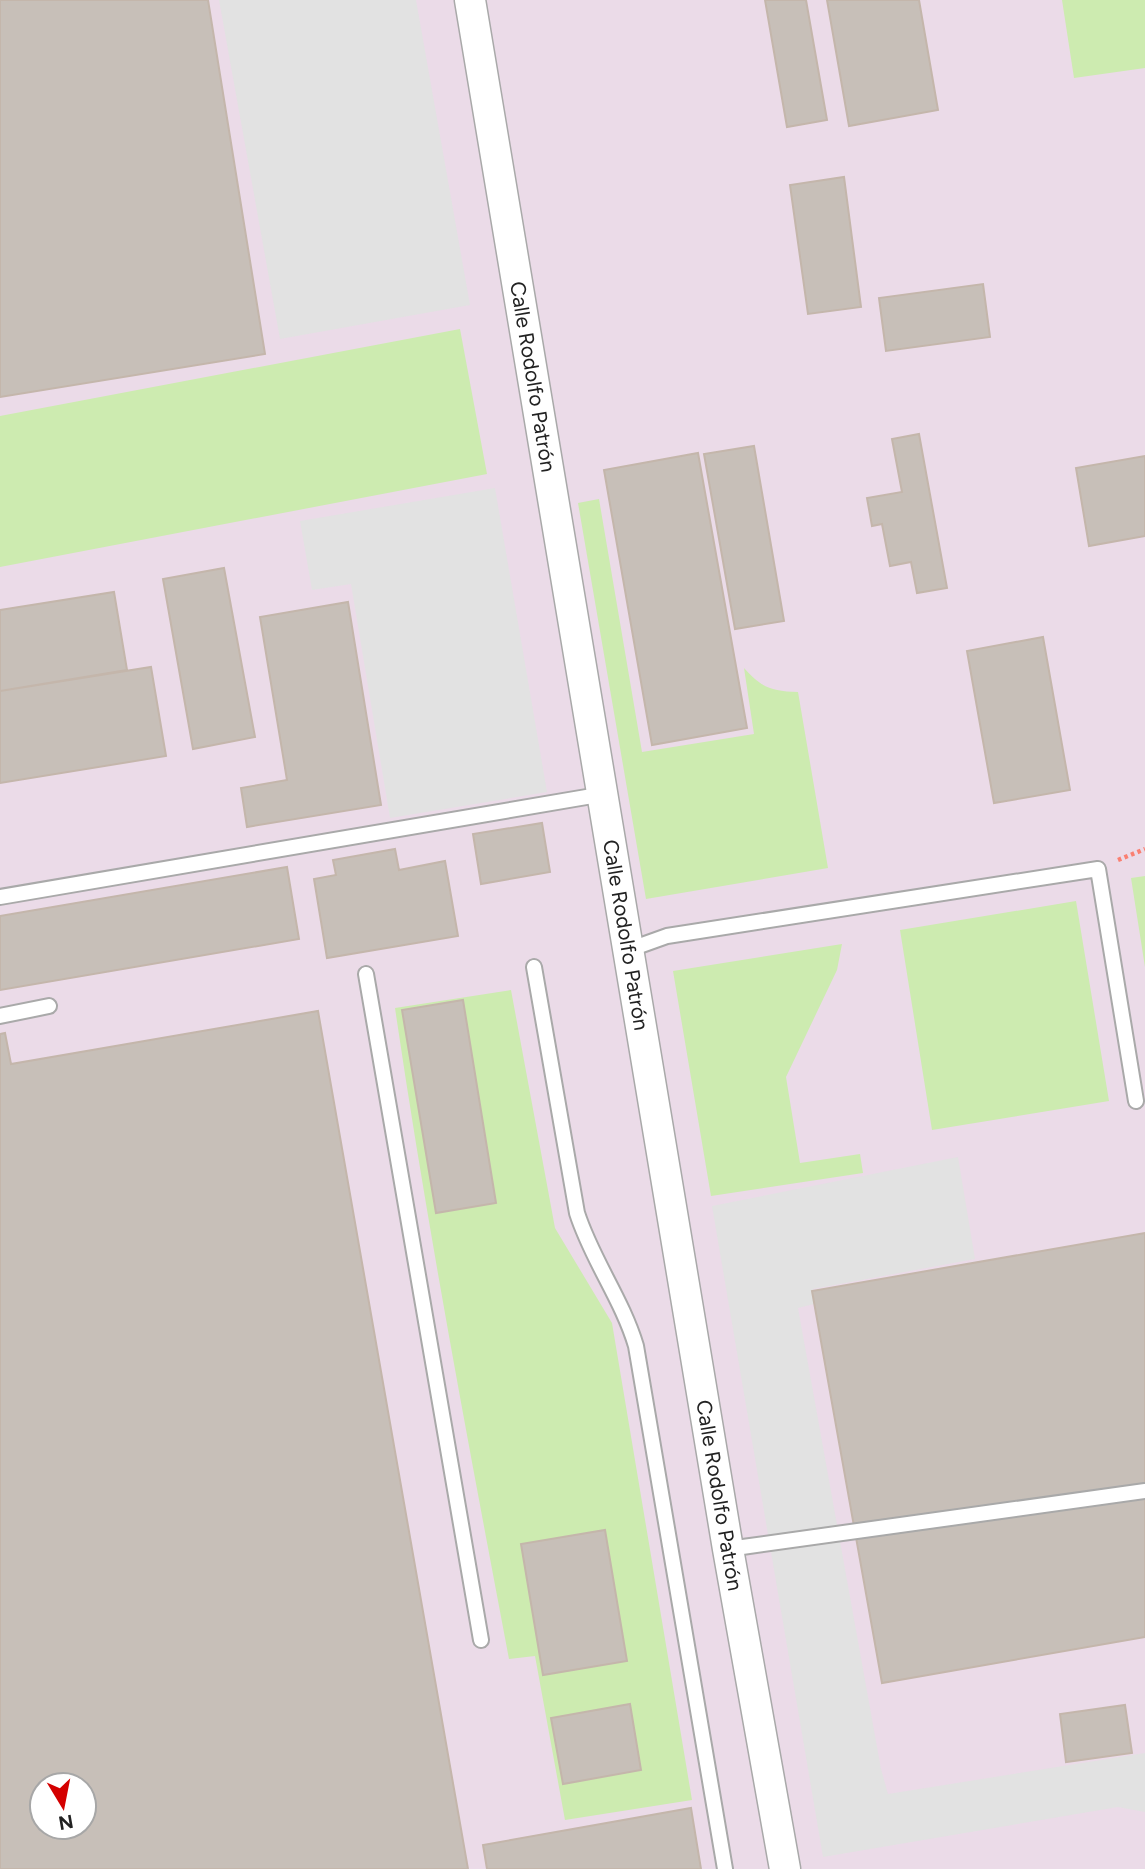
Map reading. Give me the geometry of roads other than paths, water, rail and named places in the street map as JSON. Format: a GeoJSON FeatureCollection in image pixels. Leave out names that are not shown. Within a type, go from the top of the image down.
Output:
{"type":"FeatureCollection","features":[{"type":"Feature","properties":{"kind":"street","name":"Calle Rodolfo Patrón"},"geometry":{"type":"LineString","coordinates":[[470,0],[728,1549],[785,1869]]}},
{"type":"Feature","properties":{"kind":"lane"},"geometry":{"type":"LineString","coordinates":[[0,897],[604,794]]}},
{"type":"Feature","properties":{"kind":"lane"},"geometry":{"type":"LineString","coordinates":[[628,950],[667,936],[1098,869],[1136,1101]]}},
{"type":"Feature","properties":{"kind":"lane"},"geometry":{"type":"LineString","coordinates":[[534,967],[577,1213],[584,1236],[629,1322],[636,1346],[725,1869]]}},
{"type":"Feature","properties":{"kind":"lane"},"geometry":{"type":"LineString","coordinates":[[366,974],[481,1640]]}},
{"type":"Feature","properties":{"kind":"lane"},"geometry":{"type":"LineString","coordinates":[[0,1016],[49,1006]]}},
{"type":"Feature","properties":{"kind":"lane"},"geometry":{"type":"LineString","coordinates":[[728,1549],[1145,1491]]}}]}
